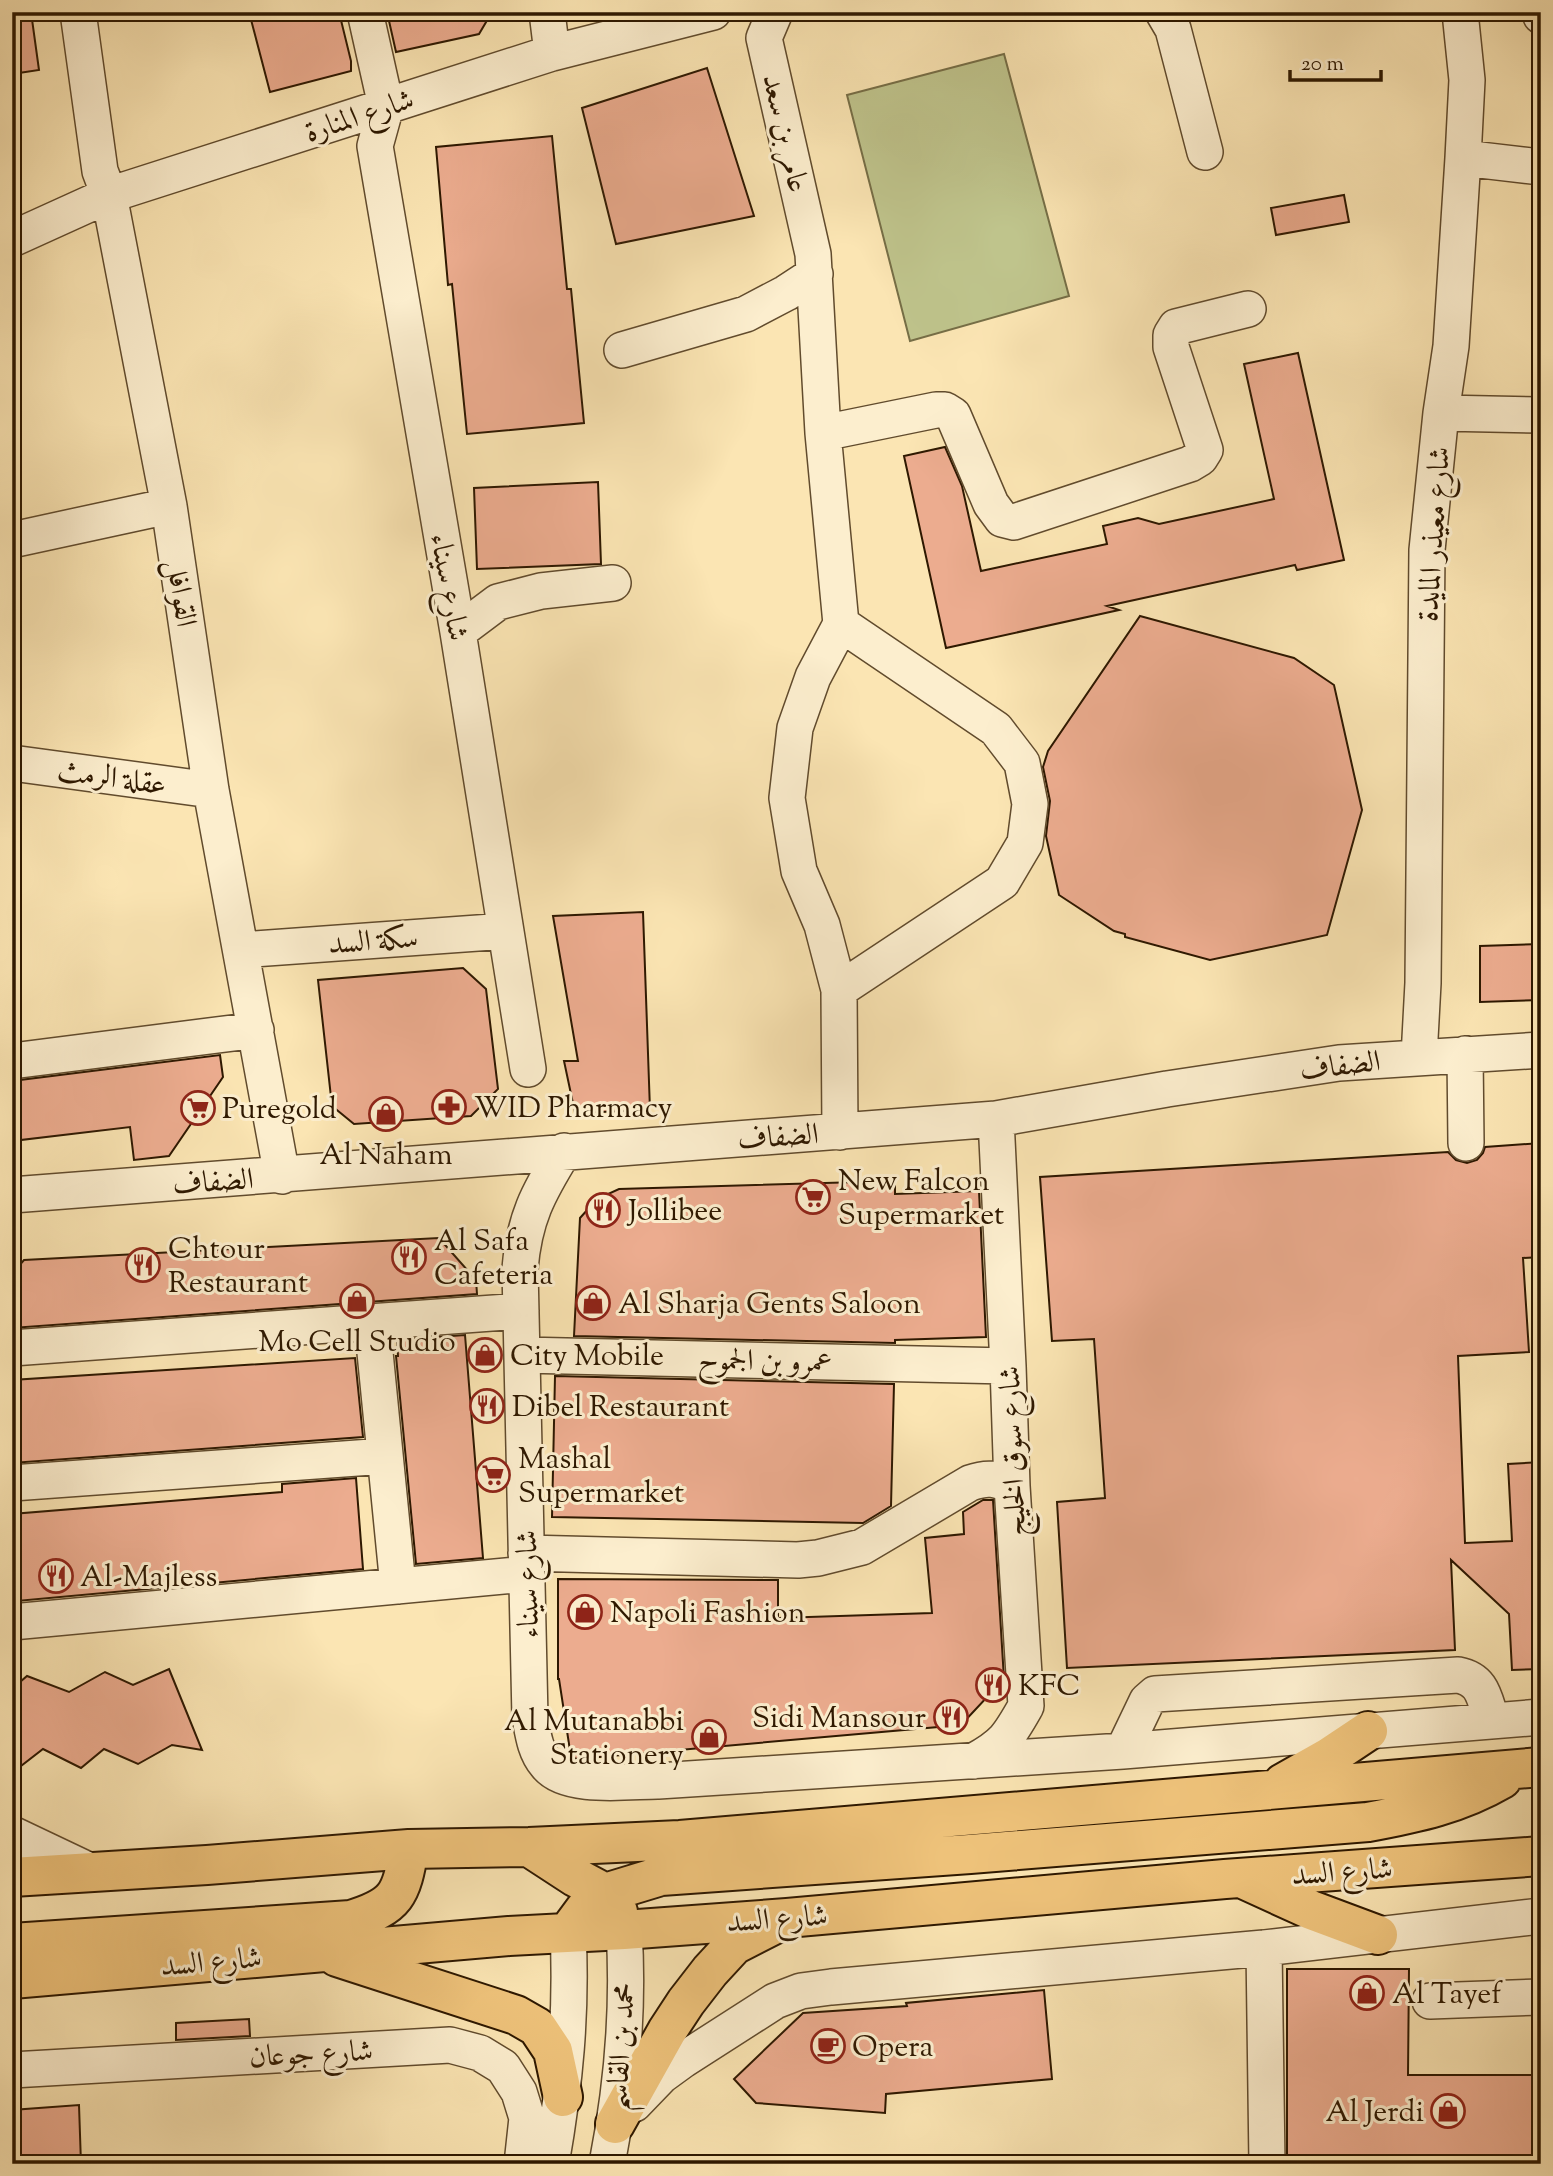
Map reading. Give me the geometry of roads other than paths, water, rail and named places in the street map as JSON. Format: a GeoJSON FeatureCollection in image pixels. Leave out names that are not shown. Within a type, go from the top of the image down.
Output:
{"type":"FeatureCollection","features":[{"type":"Feature","properties":{"kind":"main road"},"geometry":{"type":"LineString","coordinates":[[1272,1789],[1329,1758],[1368,1731]]}},
{"type":"Feature","properties":{"kind":"main road"},"geometry":{"type":"LineString","coordinates":[[12,1877],[409,1849],[680,1840],[1531,1768]]}},
{"type":"Feature","properties":{"kind":"main road"},"geometry":{"type":"LineString","coordinates":[[568,1933],[584,1909],[605,1893],[661,1877],[1368,1822],[1421,1812],[1477,1793],[1531,1768]]}},
{"type":"Feature","properties":{"kind":"main road"},"geometry":{"type":"LineString","coordinates":[[529,1847],[575,1878],[605,1893],[617,1908],[624,1930]]}},
{"type":"Feature","properties":{"kind":"main road"},"geometry":{"type":"LineString","coordinates":[[13,1970],[351,1920],[376,1912],[395,1898],[404,1880],[409,1849]]}},
{"type":"Feature","properties":{"kind":"main road","name":"شارع السد"},"geometry":{"type":"LineString","coordinates":[[13,1970],[322,1952],[787,1918],[1242,1878],[1541,1856]]}},
{"type":"Feature","properties":{"kind":"main road"},"geometry":{"type":"LineString","coordinates":[[1242,1878],[1311,1910],[1378,1936]]}},
{"type":"Feature","properties":{"kind":"main road"},"geometry":{"type":"LineString","coordinates":[[615,2124],[667,2031],[710,1971],[734,1945],[787,1918]]}},
{"type":"Feature","properties":{"kind":"main road"},"geometry":{"type":"LineString","coordinates":[[322,1952],[516,2015],[537,2027],[553,2052],[563,2097]]}},
{"type":"Feature","properties":{"kind":"street","name":"القوافل"},"geometry":{"type":"LineString","coordinates":[[78,12],[100,171],[109,195],[169,506],[211,790],[282,1176]]}},
{"type":"Feature","properties":{"kind":"street"},"geometry":{"type":"LineString","coordinates":[[365,12],[386,106]]}},
{"type":"Feature","properties":{"kind":"street"},"geometry":{"type":"LineString","coordinates":[[547,12],[552,53]]}},
{"type":"Feature","properties":{"kind":"street","name":"شارع المنارة"},"geometry":{"type":"LineString","coordinates":[[12,239],[109,195],[552,53],[713,12]]}},
{"type":"Feature","properties":{"kind":"street","name":"عامر بن سعد"},"geometry":{"type":"LineString","coordinates":[[775,12],[764,38],[814,264],[823,433],[841,624]]}},
{"type":"Feature","properties":{"kind":"street","name":"شارع معيذر المايدة"},"geometry":{"type":"LineString","coordinates":[[1419,1057],[1423,983],[1427,550],[1441,413],[1451,346],[1463,158],[1467,80],[1460,12]]}},
{"type":"Feature","properties":{"kind":"street"},"geometry":{"type":"LineString","coordinates":[[1170,18],[1205,152]]}},
{"type":"Feature","properties":{"kind":"street","name":"شارع سيناء"},"geometry":{"type":"LineString","coordinates":[[386,106],[375,146],[458,632],[528,1069]]}},
{"type":"Feature","properties":{"kind":"street"},"geometry":{"type":"LineString","coordinates":[[1463,158],[1541,167]]}},
{"type":"Feature","properties":{"kind":"street"},"geometry":{"type":"LineString","coordinates":[[622,350],[746,314],[786,293],[814,264]]}},
{"type":"Feature","properties":{"kind":"street"},"geometry":{"type":"LineString","coordinates":[[823,433],[945,410],[953,415],[991,504],[1002,519],[1014,522],[1190,464],[1200,458],[1205,450],[1171,346],[1171,335],[1175,327],[1248,309]]}},
{"type":"Feature","properties":{"kind":"street"},"geometry":{"type":"LineString","coordinates":[[1441,413],[1541,415]]}},
{"type":"Feature","properties":{"kind":"street"},"geometry":{"type":"LineString","coordinates":[[12,540],[169,506]]}},
{"type":"Feature","properties":{"kind":"street"},"geometry":{"type":"LineString","coordinates":[[458,632],[498,602],[541,591],[612,583]]}},
{"type":"Feature","properties":{"kind":"street"},"geometry":{"type":"LineString","coordinates":[[839,990],[1002,882],[1025,843],[1030,804],[1022,763],[996,729],[841,624],[813,677],[794,728],[787,798],[799,871],[822,925],[839,990],[840,1132]]}},
{"type":"Feature","properties":{"kind":"street","name":"عقلة الرمث"},"geometry":{"type":"LineString","coordinates":[[12,764],[211,790]]}},
{"type":"Feature","properties":{"kind":"street","name":"سكة السد"},"geometry":{"type":"LineString","coordinates":[[241,950],[506,930]]}},
{"type":"Feature","properties":{"kind":"street"},"geometry":{"type":"LineString","coordinates":[[12,1061],[256,1030]]}},
{"type":"Feature","properties":{"kind":"street","name":"الضفاف"},"geometry":{"type":"LineString","coordinates":[[12,1195],[996,1119],[1326,1065],[1541,1050]]}},
{"type":"Feature","properties":{"kind":"street"},"geometry":{"type":"LineString","coordinates":[[1465,1054],[1466,1143]]}},
{"type":"Feature","properties":{"kind":"street","name":"شارع سوق الخليج"},"geometry":{"type":"LineString","coordinates":[[974,1761],[997,1749],[1010,1734],[1026,1706],[1012,1486],[996,1119]]}},
{"type":"Feature","properties":{"kind":"street","name":"شارع سيناء"},"geometry":{"type":"LineString","coordinates":[[564,1151],[542,1186],[530,1213],[522,1245],[521,1311],[530,1718],[535,1744],[547,1767],[570,1779],[590,1782],[658,1781],[974,1761]]}},
{"type":"Feature","properties":{"kind":"street"},"geometry":{"type":"LineString","coordinates":[[12,1348],[521,1311]]}},
{"type":"Feature","properties":{"kind":"street"},"geometry":{"type":"LineString","coordinates":[[372,1322],[398,1586]]}},
{"type":"Feature","properties":{"kind":"street","name":"عمرو بن الجموح"},"geometry":{"type":"LineString","coordinates":[[522,1355],[1008,1366]]}},
{"type":"Feature","properties":{"kind":"street"},"geometry":{"type":"LineString","coordinates":[[12,1483],[385,1456]]}},
{"type":"Feature","properties":{"kind":"street"},"geometry":{"type":"LineString","coordinates":[[12,1622],[398,1586],[526,1564],[818,1558],[862,1547],[970,1483],[984,1478],[999,1479],[1012,1486]]}},
{"type":"Feature","properties":{"kind":"street"},"geometry":{"type":"LineString","coordinates":[[1123,1751],[1147,1701],[1155,1694],[1458,1675],[1470,1677],[1479,1684],[1492,1721]]}},
{"type":"Feature","properties":{"kind":"street"},"geometry":{"type":"LineString","coordinates":[[974,1761],[1541,1717]]}},
{"type":"Feature","properties":{"kind":"street"},"geometry":{"type":"LineString","coordinates":[[12,1835],[92,1872]]}},
{"type":"Feature","properties":{"kind":"street"},"geometry":{"type":"LineString","coordinates":[[615,2124],[661,2076],[683,2060],[775,2001],[800,1992],[1264,1948],[1541,1916]]}},
{"type":"Feature","properties":{"kind":"street","name":"محمد بن القاسم"},"geometry":{"type":"LineString","coordinates":[[607,2164],[622,2064],[627,1985],[624,1930]]}},
{"type":"Feature","properties":{"kind":"street","name":"محمد بن القاسم"},"geometry":{"type":"LineString","coordinates":[[551,2164],[563,2097],[570,1985],[568,1933]]}},
{"type":"Feature","properties":{"kind":"street"},"geometry":{"type":"LineString","coordinates":[[1264,1948],[1267,2164]]}},
{"type":"Feature","properties":{"kind":"street"},"geometry":{"type":"LineString","coordinates":[[1430,2001],[1541,1997]]}},
{"type":"Feature","properties":{"kind":"street","name":"شارع جوعان"},"geometry":{"type":"LineString","coordinates":[[12,2070],[450,2045],[480,2053],[503,2067],[519,2092],[527,2118],[522,2164]]}},
{"type":"Feature","properties":{"kind":"place","name":"WID Pharmacy"},"geometry":{"type":"Point","coordinates":[449,1107]}},
{"type":"Feature","properties":{"kind":"place","name":"Puregold"},"geometry":{"type":"Point","coordinates":[198,1108]}},
{"type":"Feature","properties":{"kind":"place","name":"Al Naham"},"geometry":{"type":"Point","coordinates":[386,1114]}},
{"type":"Feature","properties":{"kind":"place","name":"New Falcon Supermarket"},"geometry":{"type":"Point","coordinates":[813,1197]}},
{"type":"Feature","properties":{"kind":"place","name":"Jollibee"},"geometry":{"type":"Point","coordinates":[603,1210]}},
{"type":"Feature","properties":{"kind":"place","name":"Al Safa Cafeteria"},"geometry":{"type":"Point","coordinates":[409,1257]}},
{"type":"Feature","properties":{"kind":"place","name":"Chtour Restaurant"},"geometry":{"type":"Point","coordinates":[143,1265]}},
{"type":"Feature","properties":{"kind":"place","name":"Mo Cell Studio"},"geometry":{"type":"Point","coordinates":[357,1301]}},
{"type":"Feature","properties":{"kind":"place","name":"Al Sharja Gents Saloon"},"geometry":{"type":"Point","coordinates":[593,1303]}},
{"type":"Feature","properties":{"kind":"place","name":"City Mobile"},"geometry":{"type":"Point","coordinates":[485,1355]}},
{"type":"Feature","properties":{"kind":"place","name":"Dibel Restaurant"},"geometry":{"type":"Point","coordinates":[487,1406]}},
{"type":"Feature","properties":{"kind":"place","name":"Mashal Supermarket"},"geometry":{"type":"Point","coordinates":[493,1475]}},
{"type":"Feature","properties":{"kind":"place","name":"Al-Majless"},"geometry":{"type":"Point","coordinates":[56,1576]}},
{"type":"Feature","properties":{"kind":"place","name":"Napoli Fashion"},"geometry":{"type":"Point","coordinates":[585,1612]}},
{"type":"Feature","properties":{"kind":"place","name":"KFC"},"geometry":{"type":"Point","coordinates":[993,1685]}},
{"type":"Feature","properties":{"kind":"place","name":"Sidi Mansour"},"geometry":{"type":"Point","coordinates":[951,1717]}},
{"type":"Feature","properties":{"kind":"place","name":"Al Mutanabbi Stationery"},"geometry":{"type":"Point","coordinates":[709,1737]}},
{"type":"Feature","properties":{"kind":"place","name":"Al Tayef"},"geometry":{"type":"Point","coordinates":[1367,1993]}},
{"type":"Feature","properties":{"kind":"place","name":"Opera"},"geometry":{"type":"Point","coordinates":[828,2046]}},
{"type":"Feature","properties":{"kind":"place","name":"Al Jerdi"},"geometry":{"type":"Point","coordinates":[1448,2111]}}]}
